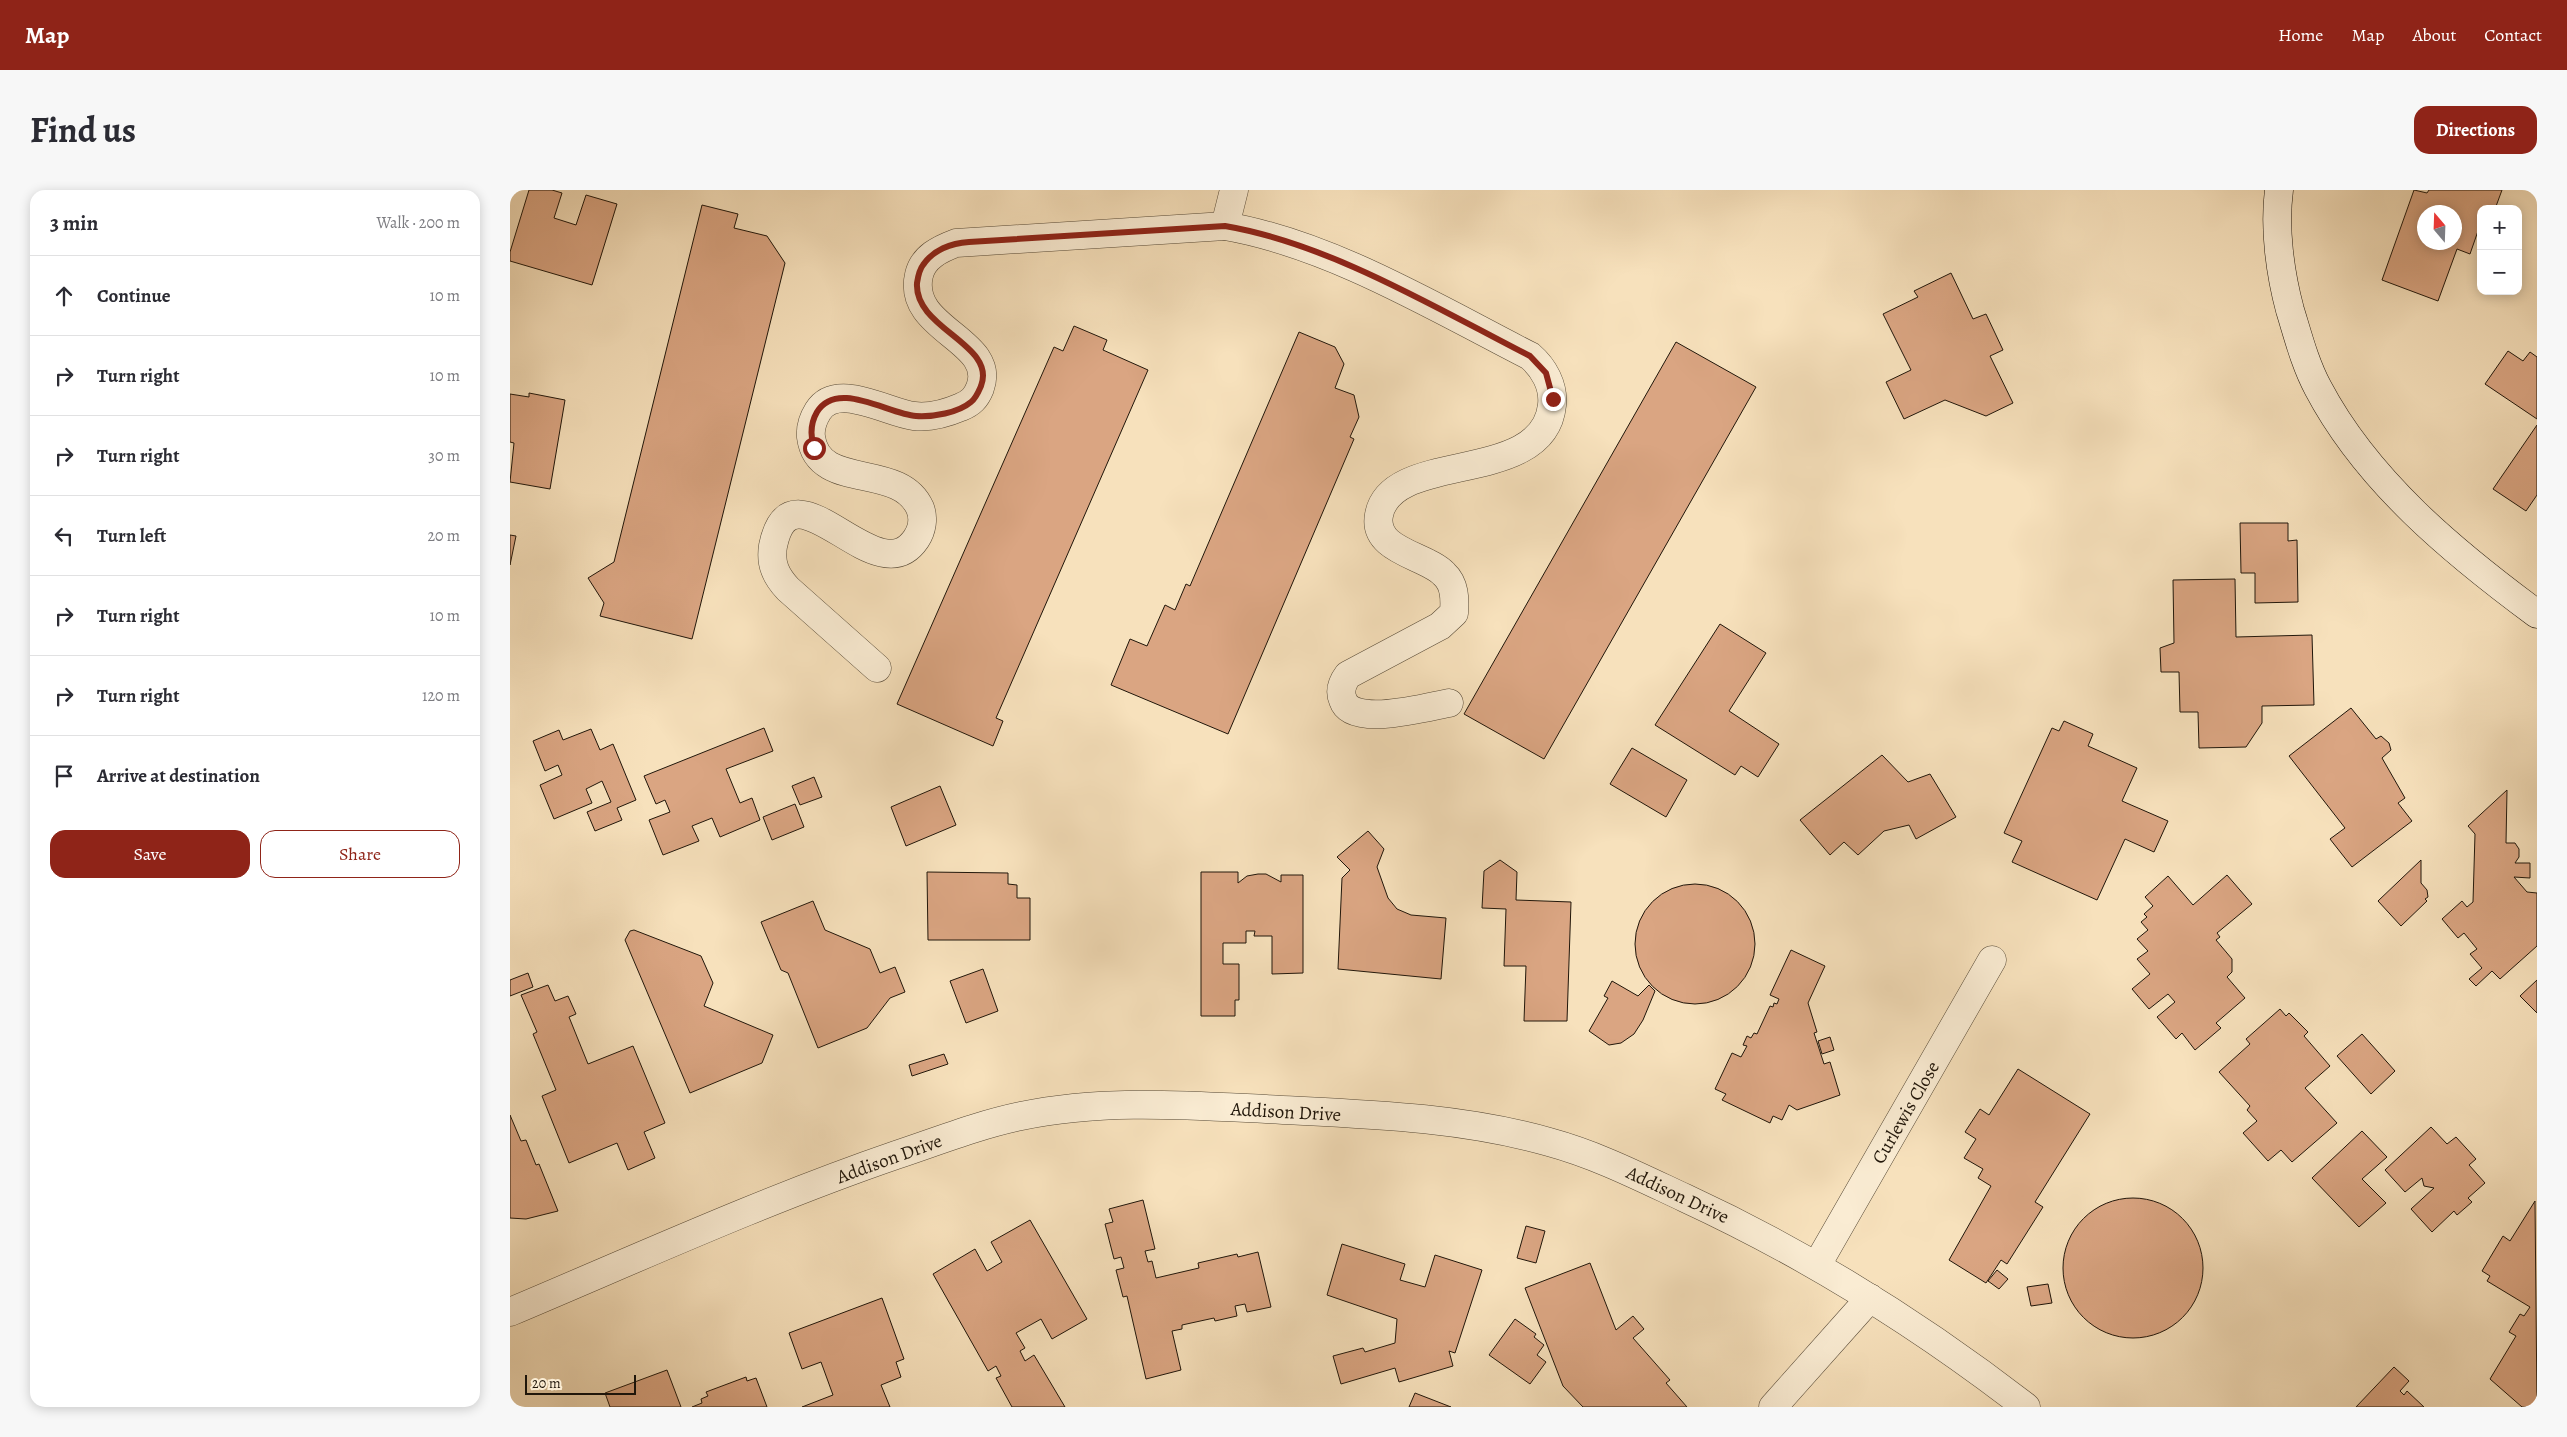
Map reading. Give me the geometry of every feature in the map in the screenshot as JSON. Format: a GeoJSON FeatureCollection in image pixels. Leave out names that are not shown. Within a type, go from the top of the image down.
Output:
{"type":"FeatureCollection","features":[{"type":"Feature","properties":{"kind":"street"},"geometry":{"type":"LineString","coordinates":[[1225,226],[1234,190]]}},
{"type":"Feature","properties":{"kind":"street"},"geometry":{"type":"LineString","coordinates":[[2273,192],[2286,294],[2299,340],[2317,387],[2343,430],[2367,463],[2428,524],[2490,578],[2537,614]]}},
{"type":"Feature","properties":{"kind":"street"},"geometry":{"type":"LineString","coordinates":[[876,668],[788,589],[776,574],[772,554],[778,531],[788,519],[796,516],[817,517],[866,548],[880,554],[889,554],[908,546],[916,540],[923,519],[920,508],[906,490],[884,480],[838,471],[819,458],[811,436],[812,425],[820,408],[835,398],[858,399],[899,413],[917,416],[945,413],[970,403],[977,395],[983,380],[977,360],[969,349],[937,324],[920,302],[917,290],[918,279],[920,268],[926,260],[940,250],[956,243],[1225,226],[1287,241],[1384,282],[1530,356],[1546,373],[1553,399],[1552,412],[1542,433],[1534,441],[1515,453],[1427,476],[1402,486],[1386,499],[1379,515],[1378,523],[1382,533],[1397,549],[1433,566],[1445,574],[1452,586],[1454,613],[1440,626],[1348,675],[1342,682],[1342,698],[1345,705],[1351,711],[1373,715],[1449,703]]}},
{"type":"Feature","properties":{"kind":"street","name":"Curlewis Close"},"geometry":{"type":"LineString","coordinates":[[1817,1264],[1992,960]]}},
{"type":"Feature","properties":{"kind":"street","name":"Addison Drive"},"geometry":{"type":"LineString","coordinates":[[510,1312],[776,1200],[971,1129],[1024,1115],[1140,1103],[1445,1121],[1547,1141],[1611,1163],[1730,1219],[1817,1264],[1988,1378],[2026,1407]]}},
{"type":"Feature","properties":{"kind":"street"},"geometry":{"type":"LineString","coordinates":[[1772,1407],[1870,1298]]}},
{"type":"Feature","properties":{"kind":"building"},"geometry":{"type":"Polygon","coordinates":[[[529,190],[552,190],[562,193],[554,218],[576,225],[586,195],[617,204],[592,285],[510,261],[510,252],[529,190]]]}},
{"type":"Feature","properties":{"kind":"building"},"geometry":{"type":"Polygon","coordinates":[[[2414,190],[2427,193],[2429,190],[2502,190],[2496,205],[2477,205],[2477,234],[2470,254],[2460,250],[2462,250],[2462,205],[2417,205],[2417,250],[2457,250],[2438,301],[2382,280],[2414,190]]]}},
{"type":"Feature","properties":{"kind":"building"},"geometry":{"type":"Polygon","coordinates":[[[702,205],[738,214],[734,228],[767,236],[785,263],[692,639],[600,616],[604,603],[588,578],[614,562],[702,205]]]}},
{"type":"Feature","properties":{"kind":"building"},"geometry":{"type":"Polygon","coordinates":[[[1951,273],[1973,319],[1986,314],[2003,350],[1990,356],[2013,403],[1986,416],[1945,400],[1904,419],[1886,382],[1911,370],[1883,314],[1918,297],[1914,291],[1951,273]]]}},
{"type":"Feature","properties":{"kind":"building"},"geometry":{"type":"Polygon","coordinates":[[[1074,326],[1107,340],[1103,350],[1148,370],[996,718],[1003,721],[993,746],[897,704],[1054,347],[1063,351],[1074,326]]]}},
{"type":"Feature","properties":{"kind":"building"},"geometry":{"type":"Polygon","coordinates":[[[1299,332],[1335,347],[1344,364],[1335,388],[1354,395],[1359,417],[1350,437],[1354,439],[1228,734],[1111,685],[1130,639],[1147,646],[1165,605],[1175,610],[1186,584],[1190,586],[1299,332]]]}},
{"type":"Feature","properties":{"kind":"building"},"geometry":{"type":"Polygon","coordinates":[[[1676,342],[1756,387],[1544,759],[1464,714],[1676,342]]]}},
{"type":"Feature","properties":{"kind":"building"},"geometry":{"type":"Polygon","coordinates":[[[2508,351],[2523,361],[2530,352],[2537,357],[2537,419],[2485,384],[2508,351]]]}},
{"type":"Feature","properties":{"kind":"building"},"geometry":{"type":"Polygon","coordinates":[[[529,393],[565,400],[550,489],[510,482],[514,443],[510,442],[510,394],[529,397],[529,393]]]}},
{"type":"Feature","properties":{"kind":"building"},"geometry":{"type":"Polygon","coordinates":[[[2537,425],[2537,495],[2526,511],[2493,489],[2537,425]]]}},
{"type":"Feature","properties":{"kind":"building"},"geometry":{"type":"Polygon","coordinates":[[[2240,523],[2288,523],[2288,541],[2297,540],[2298,602],[2255,603],[2255,573],[2241,573],[2240,523]]]}},
{"type":"Feature","properties":{"kind":"building"},"geometry":{"type":"Polygon","coordinates":[[[510,535],[516,536],[510,565],[510,535]]]}},
{"type":"Feature","properties":{"kind":"building"},"geometry":{"type":"Polygon","coordinates":[[[2235,579],[2236,637],[2312,635],[2314,705],[2262,706],[2262,723],[2246,747],[2199,748],[2198,712],[2180,712],[2179,672],[2161,672],[2160,648],[2174,643],[2173,580],[2235,579]]]}},
{"type":"Feature","properties":{"kind":"building"},"geometry":{"type":"Polygon","coordinates":[[[1720,624],[1766,653],[1729,711],[1779,744],[1758,777],[1741,766],[1735,775],[1655,725],[1720,624]]]}},
{"type":"Feature","properties":{"kind":"building"},"geometry":{"type":"Polygon","coordinates":[[[2351,708],[2376,739],[2381,736],[2389,743],[2391,750],[2382,758],[2405,798],[2398,803],[2412,821],[2352,867],[2330,839],[2345,828],[2289,756],[2351,708]]]}},
{"type":"Feature","properties":{"kind":"building"},"geometry":{"type":"Polygon","coordinates":[[[2064,721],[2093,734],[2088,746],[2137,768],[2122,801],[2168,821],[2154,852],[2125,839],[2097,900],[2012,862],[2022,841],[2004,833],[2052,728],[2059,731],[2064,721]]]}},
{"type":"Feature","properties":{"kind":"building"},"geometry":{"type":"Polygon","coordinates":[[[764,728],[773,751],[726,769],[740,803],[752,798],[760,820],[720,837],[712,818],[692,826],[699,841],[663,855],[649,820],[670,812],[665,800],[656,804],[644,776],[764,728]]]}},
{"type":"Feature","properties":{"kind":"building"},"geometry":{"type":"Polygon","coordinates":[[[591,729],[600,750],[613,744],[636,800],[617,808],[622,820],[595,831],[587,812],[611,802],[602,781],[586,789],[592,803],[554,819],[540,785],[562,775],[558,765],[545,771],[533,741],[559,730],[563,740],[591,729]]]}},
{"type":"Feature","properties":{"kind":"building"},"geometry":{"type":"Polygon","coordinates":[[[1632,748],[1687,780],[1666,817],[1610,784],[1632,748]]]}},
{"type":"Feature","properties":{"kind":"building"},"geometry":{"type":"Polygon","coordinates":[[[1882,755],[1908,782],[1930,774],[1956,817],[1916,839],[1909,825],[1884,831],[1858,855],[1844,842],[1830,855],[1800,820],[1882,755]]]}},
{"type":"Feature","properties":{"kind":"building"},"geometry":{"type":"Polygon","coordinates":[[[814,777],[822,797],[800,805],[792,786],[814,777]]]}},
{"type":"Feature","properties":{"kind":"building"},"geometry":{"type":"Polygon","coordinates":[[[940,786],[956,825],[906,846],[891,807],[940,786]]]}},
{"type":"Feature","properties":{"kind":"building"},"geometry":{"type":"Polygon","coordinates":[[[2507,790],[2506,843],[2515,843],[2519,849],[2519,857],[2515,863],[2530,863],[2530,878],[2514,877],[2527,892],[2537,893],[2537,946],[2500,979],[2492,971],[2476,986],[2469,979],[2482,968],[2470,954],[2477,949],[2464,933],[2458,938],[2442,919],[2462,901],[2467,907],[2473,902],[2475,834],[2468,826],[2507,790]]]}},
{"type":"Feature","properties":{"kind":"building"},"geometry":{"type":"Polygon","coordinates":[[[795,804],[804,827],[772,840],[763,817],[795,804]]]}},
{"type":"Feature","properties":{"kind":"building"},"geometry":{"type":"Polygon","coordinates":[[[1368,831],[1384,849],[1377,867],[1388,898],[1397,909],[1411,915],[1446,918],[1441,979],[1338,969],[1342,878],[1350,870],[1337,857],[1368,831]]]}},
{"type":"Feature","properties":{"kind":"building"},"geometry":{"type":"Polygon","coordinates":[[[1500,860],[1517,872],[1516,900],[1571,902],[1567,1021],[1524,1021],[1526,966],[1504,966],[1506,909],[1482,908],[1484,871],[1500,860]]]}},
{"type":"Feature","properties":{"kind":"building"},"geometry":{"type":"Polygon","coordinates":[[[2421,860],[2421,883],[2427,890],[2428,897],[2425,899],[2427,901],[2401,926],[2378,901],[2421,860]]]}},
{"type":"Feature","properties":{"kind":"building"},"geometry":{"type":"Polygon","coordinates":[[[927,872],[1008,873],[1008,884],[1017,885],[1017,898],[1030,898],[1030,940],[928,940],[927,872]]]}},
{"type":"Feature","properties":{"kind":"building"},"geometry":{"type":"Polygon","coordinates":[[[1201,872],[1238,872],[1238,883],[1247,876],[1258,874],[1266,874],[1281,882],[1281,875],[1303,875],[1303,973],[1272,974],[1272,936],[1254,936],[1255,931],[1246,931],[1246,943],[1223,943],[1223,964],[1239,964],[1239,1000],[1235,1000],[1235,1016],[1201,1016],[1201,872]]]}},
{"type":"Feature","properties":{"kind":"building"},"geometry":{"type":"Polygon","coordinates":[[[2227,875],[2252,904],[2217,933],[2220,937],[2216,940],[2232,959],[2232,972],[2227,977],[2245,998],[2216,1023],[2221,1028],[2195,1050],[2182,1033],[2176,1039],[2157,1017],[2175,1002],[2168,994],[2149,1009],[2132,989],[2150,974],[2137,959],[2148,951],[2137,939],[2148,930],[2141,922],[2147,917],[2144,914],[2153,906],[2145,897],[2168,876],[2193,905],[2227,875]]]}},
{"type":"Feature","properties":{"kind":"building"},"geometry":{"type":"Polygon","coordinates":[[[1695,884],[1707,885],[1718,889],[1728,894],[1737,902],[1745,911],[1750,921],[1754,932],[1754,956],[1750,967],[1745,977],[1737,986],[1728,994],[1718,999],[1707,1003],[1695,1004],[1683,1003],[1672,999],[1662,994],[1653,986],[1645,977],[1640,967],[1636,956],[1635,944],[1636,932],[1640,921],[1645,911],[1653,902],[1662,894],[1672,889],[1683,885],[1695,884]]]}},
{"type":"Feature","properties":{"kind":"building"},"geometry":{"type":"Polygon","coordinates":[[[813,901],[825,930],[870,949],[880,973],[895,967],[905,992],[890,998],[867,1028],[818,1048],[788,973],[781,970],[761,922],[813,901]]]}},
{"type":"Feature","properties":{"kind":"building"},"geometry":{"type":"Polygon","coordinates":[[[634,930],[701,956],[713,983],[704,1006],[773,1035],[762,1063],[690,1093],[625,940],[630,931],[634,930]]]}},
{"type":"Feature","properties":{"kind":"building"},"geometry":{"type":"Polygon","coordinates":[[[1791,950],[1825,966],[1808,1003],[1817,1032],[1814,1033],[1824,1064],[1830,1062],[1840,1095],[1797,1110],[1789,1105],[1782,1120],[1773,1116],[1770,1123],[1722,1100],[1726,1094],[1715,1089],[1732,1053],[1741,1057],[1747,1046],[1743,1045],[1747,1036],[1751,1038],[1754,1033],[1757,1034],[1770,1006],[1773,1007],[1774,1003],[1777,1004],[1779,999],[1770,995],[1791,950]]]}},
{"type":"Feature","properties":{"kind":"building"},"geometry":{"type":"Polygon","coordinates":[[[983,969],[998,1011],[966,1023],[950,981],[983,969]]]}},
{"type":"Feature","properties":{"kind":"building"},"geometry":{"type":"Polygon","coordinates":[[[528,973],[533,987],[510,996],[510,980],[528,973]]]}},
{"type":"Feature","properties":{"kind":"building"},"geometry":{"type":"Polygon","coordinates":[[[2537,980],[2537,1013],[2520,996],[2537,980]]]}},
{"type":"Feature","properties":{"kind":"building"},"geometry":{"type":"Polygon","coordinates":[[[1612,981],[1638,996],[1649,985],[1655,991],[1643,1020],[1634,1034],[1621,1043],[1609,1045],[1589,1031],[1608,998],[1604,996],[1612,981]]]}},
{"type":"Feature","properties":{"kind":"building"},"geometry":{"type":"Polygon","coordinates":[[[548,985],[555,1001],[568,996],[576,1014],[569,1017],[588,1064],[633,1046],[665,1123],[644,1132],[655,1158],[628,1170],[617,1143],[569,1163],[542,1096],[556,1090],[533,1034],[537,1032],[521,995],[548,985]]]}},
{"type":"Feature","properties":{"kind":"building"},"geometry":{"type":"Polygon","coordinates":[[[2280,1009],[2286,1016],[2289,1013],[2308,1032],[2304,1036],[2330,1066],[2305,1088],[2337,1123],[2292,1162],[2281,1150],[2268,1161],[2243,1133],[2257,1121],[2247,1110],[2250,1106],[2219,1072],[2250,1044],[2246,1039],[2280,1009]]]}},
{"type":"Feature","properties":{"kind":"building"},"geometry":{"type":"Polygon","coordinates":[[[2362,1034],[2395,1071],[2371,1094],[2337,1056],[2362,1034]]]}},
{"type":"Feature","properties":{"kind":"building"},"geometry":{"type":"Polygon","coordinates":[[[1830,1037],[1834,1050],[1822,1054],[1818,1041],[1830,1037]]]}},
{"type":"Feature","properties":{"kind":"building"},"geometry":{"type":"Polygon","coordinates":[[[944,1054],[948,1064],[912,1076],[909,1065],[944,1054]]]}},
{"type":"Feature","properties":{"kind":"building"},"geometry":{"type":"Polygon","coordinates":[[[2018,1069],[2090,1114],[2035,1202],[2043,1207],[2007,1264],[2001,1260],[1986,1283],[1949,1260],[1991,1186],[1978,1178],[1983,1169],[1964,1158],[1976,1139],[1965,1132],[1980,1109],[1989,1115],[2018,1069]]]}},
{"type":"Feature","properties":{"kind":"building"},"geometry":{"type":"Polygon","coordinates":[[[510,1115],[521,1141],[526,1140],[536,1165],[539,1164],[558,1211],[526,1219],[510,1218],[510,1115]]]}},
{"type":"Feature","properties":{"kind":"building"},"geometry":{"type":"Polygon","coordinates":[[[2431,1127],[2447,1144],[2456,1137],[2476,1159],[2469,1165],[2485,1183],[2468,1198],[2472,1202],[2457,1215],[2454,1211],[2432,1232],[2411,1209],[2434,1188],[2424,1186],[2422,1178],[2405,1192],[2385,1170],[2431,1127]]]}},
{"type":"Feature","properties":{"kind":"building"},"geometry":{"type":"Polygon","coordinates":[[[2362,1131],[2387,1157],[2362,1179],[2386,1203],[2359,1227],[2312,1178],[2362,1131]]]}},
{"type":"Feature","properties":{"kind":"building"},"geometry":{"type":"Polygon","coordinates":[[[2133,1198],[2160,1204],[2172,1210],[2182,1219],[2191,1229],[2197,1241],[2203,1268],[2197,1295],[2191,1307],[2182,1317],[2172,1326],[2160,1332],[2133,1338],[2106,1332],[2094,1326],[2084,1317],[2075,1307],[2069,1295],[2063,1268],[2069,1241],[2075,1229],[2084,1219],[2094,1210],[2106,1204],[2133,1198]]]}},
{"type":"Feature","properties":{"kind":"building"},"geometry":{"type":"Polygon","coordinates":[[[1143,1200],[1155,1249],[1145,1251],[1148,1262],[1152,1261],[1156,1278],[1199,1268],[1198,1263],[1237,1254],[1238,1257],[1258,1252],[1271,1307],[1247,1312],[1245,1304],[1235,1306],[1237,1316],[1215,1321],[1214,1318],[1182,1325],[1182,1329],[1172,1331],[1181,1370],[1146,1379],[1127,1296],[1123,1297],[1116,1270],[1124,1268],[1121,1257],[1114,1259],[1105,1224],[1113,1222],[1109,1209],[1143,1200]]]}},
{"type":"Feature","properties":{"kind":"building"},"geometry":{"type":"Polygon","coordinates":[[[2535,1201],[2537,1407],[2522,1407],[2490,1379],[2516,1336],[2509,1332],[2520,1314],[2524,1316],[2530,1307],[2487,1281],[2490,1276],[2482,1271],[2503,1236],[2510,1241],[2535,1201]]]}},
{"type":"Feature","properties":{"kind":"building"},"geometry":{"type":"Polygon","coordinates":[[[1030,1220],[1087,1319],[1052,1339],[1041,1319],[1016,1333],[1025,1348],[1020,1351],[1025,1361],[1034,1355],[1065,1407],[1012,1407],[996,1378],[1001,1376],[996,1366],[988,1371],[933,1274],[975,1249],[987,1271],[1002,1262],[991,1242],[1030,1220]]]}},
{"type":"Feature","properties":{"kind":"building"},"geometry":{"type":"Polygon","coordinates":[[[1526,1226],[1545,1231],[1536,1263],[1517,1258],[1526,1226]]]}},
{"type":"Feature","properties":{"kind":"building"},"geometry":{"type":"Polygon","coordinates":[[[1342,1244],[1405,1264],[1400,1280],[1425,1287],[1435,1255],[1482,1270],[1455,1353],[1449,1351],[1453,1366],[1399,1382],[1395,1368],[1341,1384],[1333,1356],[1363,1348],[1365,1352],[1395,1343],[1397,1319],[1327,1295],[1342,1244]]]}},
{"type":"Feature","properties":{"kind":"building"},"geometry":{"type":"Polygon","coordinates":[[[1590,1263],[1616,1330],[1633,1316],[1644,1329],[1633,1338],[1670,1380],[1666,1383],[1687,1407],[1583,1407],[1563,1386],[1525,1288],[1590,1263]]]}},
{"type":"Feature","properties":{"kind":"building"},"geometry":{"type":"Polygon","coordinates":[[[1997,1270],[2008,1279],[1999,1289],[1988,1281],[1997,1270]]]}},
{"type":"Feature","properties":{"kind":"building"},"geometry":{"type":"Polygon","coordinates":[[[2048,1284],[2052,1303],[2031,1306],[2027,1287],[2048,1284]]]}},
{"type":"Feature","properties":{"kind":"building"},"geometry":{"type":"Polygon","coordinates":[[[882,1298],[904,1359],[896,1362],[901,1377],[881,1385],[890,1407],[802,1407],[833,1395],[821,1362],[802,1369],[789,1333],[882,1298]]]}},
{"type":"Feature","properties":{"kind":"building"},"geometry":{"type":"Polygon","coordinates":[[[1515,1319],[1536,1334],[1534,1337],[1544,1345],[1537,1355],[1546,1362],[1530,1384],[1489,1355],[1515,1319]]]}},
{"type":"Feature","properties":{"kind":"building"},"geometry":{"type":"Polygon","coordinates":[[[2394,1367],[2409,1381],[2400,1391],[2404,1395],[2407,1391],[2424,1407],[2356,1407],[2394,1367]]]}},
{"type":"Feature","properties":{"kind":"building"},"geometry":{"type":"Polygon","coordinates":[[[667,1370],[681,1407],[610,1407],[605,1393],[667,1370]]]}},
{"type":"Feature","properties":{"kind":"building"},"geometry":{"type":"Polygon","coordinates":[[[746,1377],[747,1381],[756,1378],[767,1407],[692,1407],[702,1403],[701,1399],[708,1396],[706,1392],[746,1377]]]}},
{"type":"Feature","properties":{"kind":"building"},"geometry":{"type":"Polygon","coordinates":[[[1415,1393],[1451,1407],[1409,1407],[1415,1393]]]}},
{"type":"Feature","properties":{"kind":"route"},"geometry":{"type":"LineString","coordinates":[[814,448],[811,436],[814,418],[826,402],[835,398],[858,399],[899,413],[930,416],[945,413],[970,403],[977,395],[983,380],[981,368],[977,360],[969,349],[937,324],[927,313],[920,302],[917,290],[920,268],[926,260],[944,248],[956,243],[969,242],[1225,226],[1278,238],[1304,247],[1384,282],[1530,356],[1540,364],[1546,373],[1553,399]]}}]}
